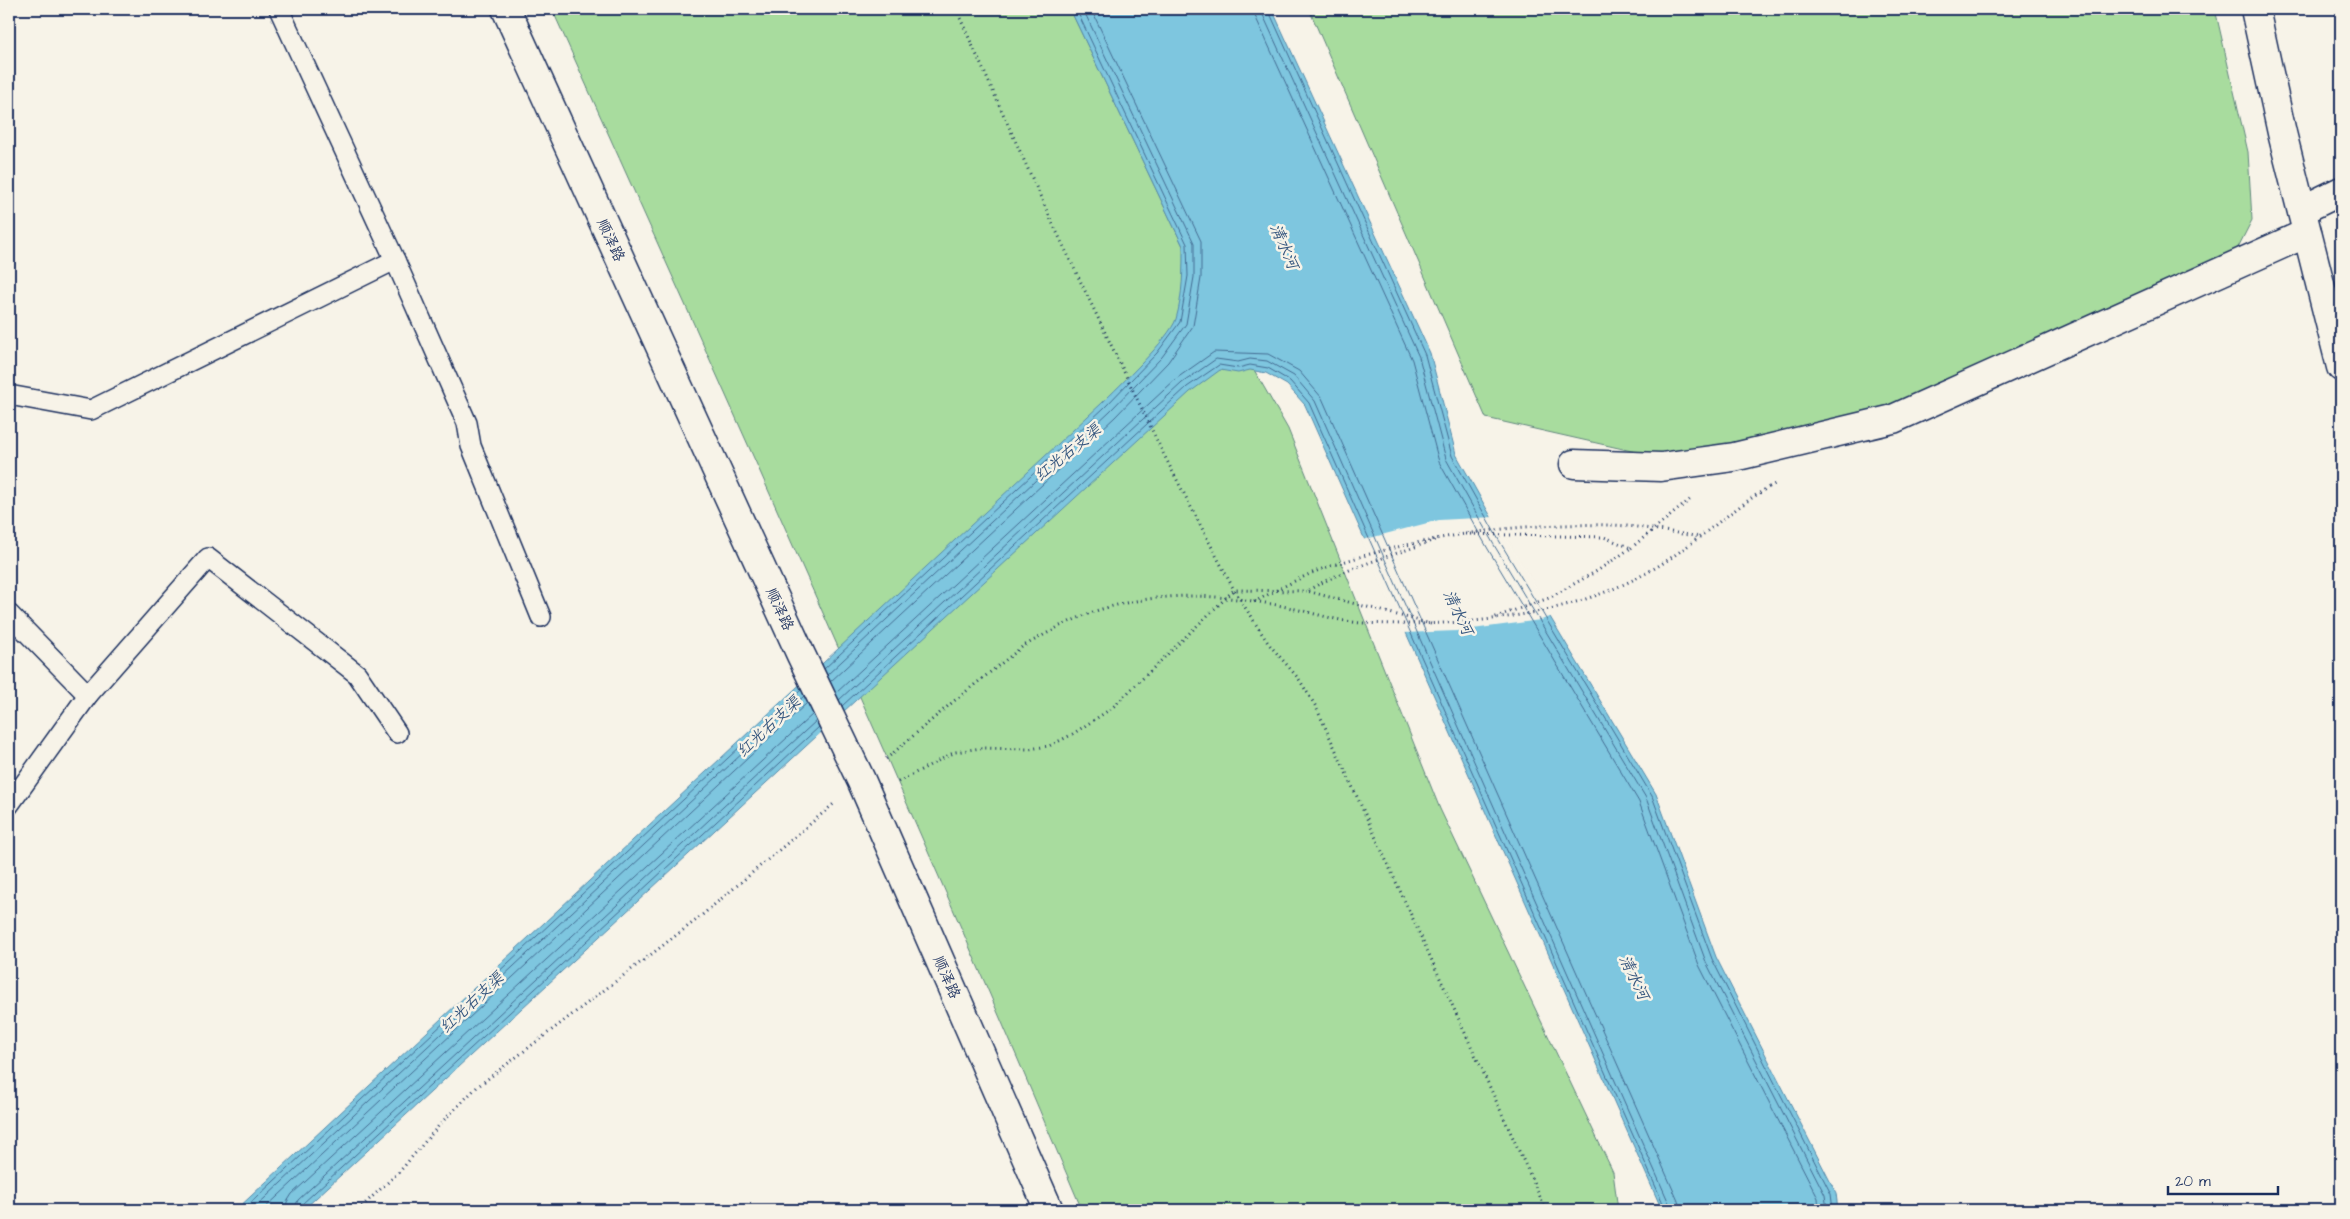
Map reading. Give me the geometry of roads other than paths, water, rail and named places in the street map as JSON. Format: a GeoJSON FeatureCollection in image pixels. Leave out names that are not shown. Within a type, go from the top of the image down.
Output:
{"type":"FeatureCollection","features":[{"type":"Feature","properties":{"kind":"street","name":"顺泽路"},"geometry":{"type":"LineString","coordinates":[[506,9],[801,655],[865,789],[1049,1210]]}},
{"type":"Feature","properties":{"kind":"street"},"geometry":{"type":"LineString","coordinates":[[2255,9],[2304,221],[2341,367]]}},
{"type":"Feature","properties":{"kind":"street"},"geometry":{"type":"LineString","coordinates":[[1574,464],[1661,467],[1734,457],[1894,419],[2304,221],[2341,191]]}},
{"type":"Feature","properties":{"kind":"lane"},"geometry":{"type":"LineString","coordinates":[[279,9],[395,260],[467,423],[470,446],[541,617]]}},
{"type":"Feature","properties":{"kind":"lane"},"geometry":{"type":"LineString","coordinates":[[9,396],[91,410],[395,260]]}},
{"type":"Feature","properties":{"kind":"lane"},"geometry":{"type":"LineString","coordinates":[[9,805],[88,695],[208,558],[357,674],[397,733]]}},
{"type":"Feature","properties":{"kind":"lane"},"geometry":{"type":"LineString","coordinates":[[9,614],[88,695]]}},
{"type":"Feature","properties":{"kind":"water"},"geometry":{"type":"Polygon","coordinates":[[[1070,9],[1272,9],[1430,353],[1456,454],[1504,540],[1656,794],[1716,957],[1836,1193],[1838,1210],[1662,1210],[1305,405],[1287,385],[1266,373],[1250,370],[1238,373],[1220,370],[1190,392],[303,1210],[236,1210],[1102,403],[1143,362],[1172,327],[1180,301],[1183,246],[1070,9]]]}},
{"type":"Feature","properties":{"kind":"water label","name":"清水河"},"geometry":{"type":"Point","coordinates":[1285,246]}},
{"type":"Feature","properties":{"kind":"water label","name":"红光右支渠"},"geometry":{"type":"Point","coordinates":[1067,452]}},
{"type":"Feature","properties":{"kind":"water label","name":"清水河"},"geometry":{"type":"Point","coordinates":[1459,612]}},
{"type":"Feature","properties":{"kind":"water label","name":"红光右支渠"},"geometry":{"type":"Point","coordinates":[768,726]}},
{"type":"Feature","properties":{"kind":"water label","name":"清水河"},"geometry":{"type":"Point","coordinates":[1635,977]}},
{"type":"Feature","properties":{"kind":"water label","name":"红光右支渠"},"geometry":{"type":"Point","coordinates":[471,1002]}}]}
